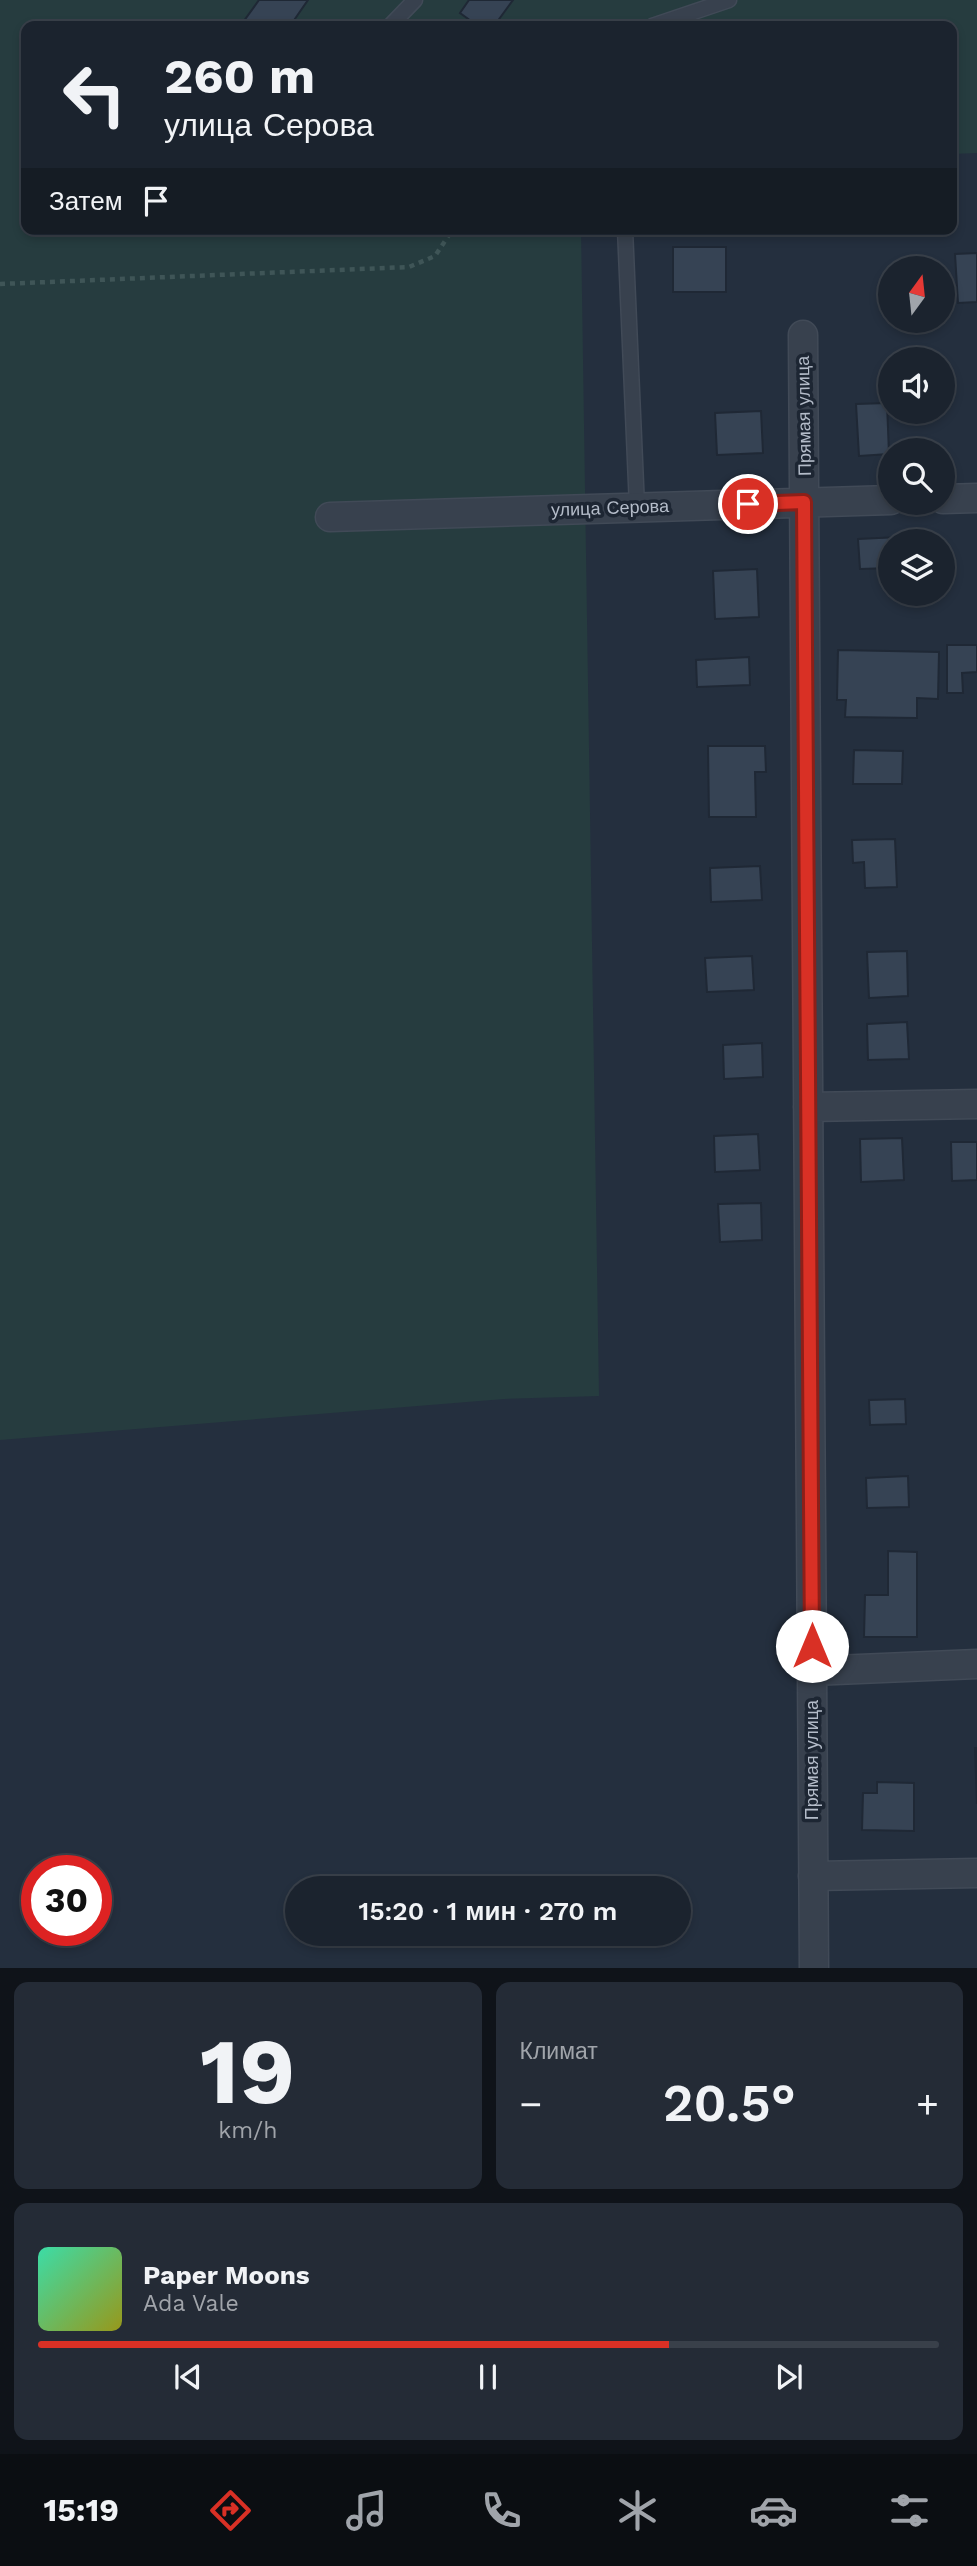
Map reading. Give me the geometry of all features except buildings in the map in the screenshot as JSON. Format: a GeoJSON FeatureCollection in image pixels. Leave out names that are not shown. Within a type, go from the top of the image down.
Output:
{"type":"FeatureCollection","features":[{"type":"Feature","properties":{"kind":"street","name":"Прямая улица"},"geometry":{"type":"LineString","coordinates":[[803,335],[814,1968]]}},
{"type":"Feature","properties":{"kind":"street"},"geometry":{"type":"LineString","coordinates":[[955,499],[977,498]]}},
{"type":"Feature","properties":{"kind":"street","name":"улица Серова"},"geometry":{"type":"LineString","coordinates":[[330,517],[878,500]]}},
{"type":"Feature","properties":{"kind":"street"},"geometry":{"type":"LineString","coordinates":[[808,1107],[977,1104]]}},
{"type":"Feature","properties":{"kind":"street"},"geometry":{"type":"LineString","coordinates":[[812,1671],[977,1664]]}},
{"type":"Feature","properties":{"kind":"street"},"geometry":{"type":"LineString","coordinates":[[813,1876],[977,1873]]}},
{"type":"Feature","properties":{"kind":"lane"},"geometry":{"type":"LineString","coordinates":[[395,21],[415,0]]}},
{"type":"Feature","properties":{"kind":"lane"},"geometry":{"type":"LineString","coordinates":[[667,21],[729,0]]}},
{"type":"Feature","properties":{"kind":"lane"},"geometry":{"type":"LineString","coordinates":[[625,235],[637,507]]}},
{"type":"Feature","properties":{"kind":"path"},"geometry":{"type":"LineString","coordinates":[[0,284],[409,267],[435,256],[449,235]]}},
{"type":"Feature","properties":{"kind":"green space"},"geometry":{"type":"Polygon","coordinates":[[[0,0],[977,0],[977,153],[957,154],[957,21],[21,21],[21,235],[581,235],[599,1396],[504,1399],[0,1440],[0,0]]]}},
{"type":"Feature","properties":{"kind":"route"},"geometry":{"type":"LineString","coordinates":[[748,504],[804,502],[812,1646]]}}]}
